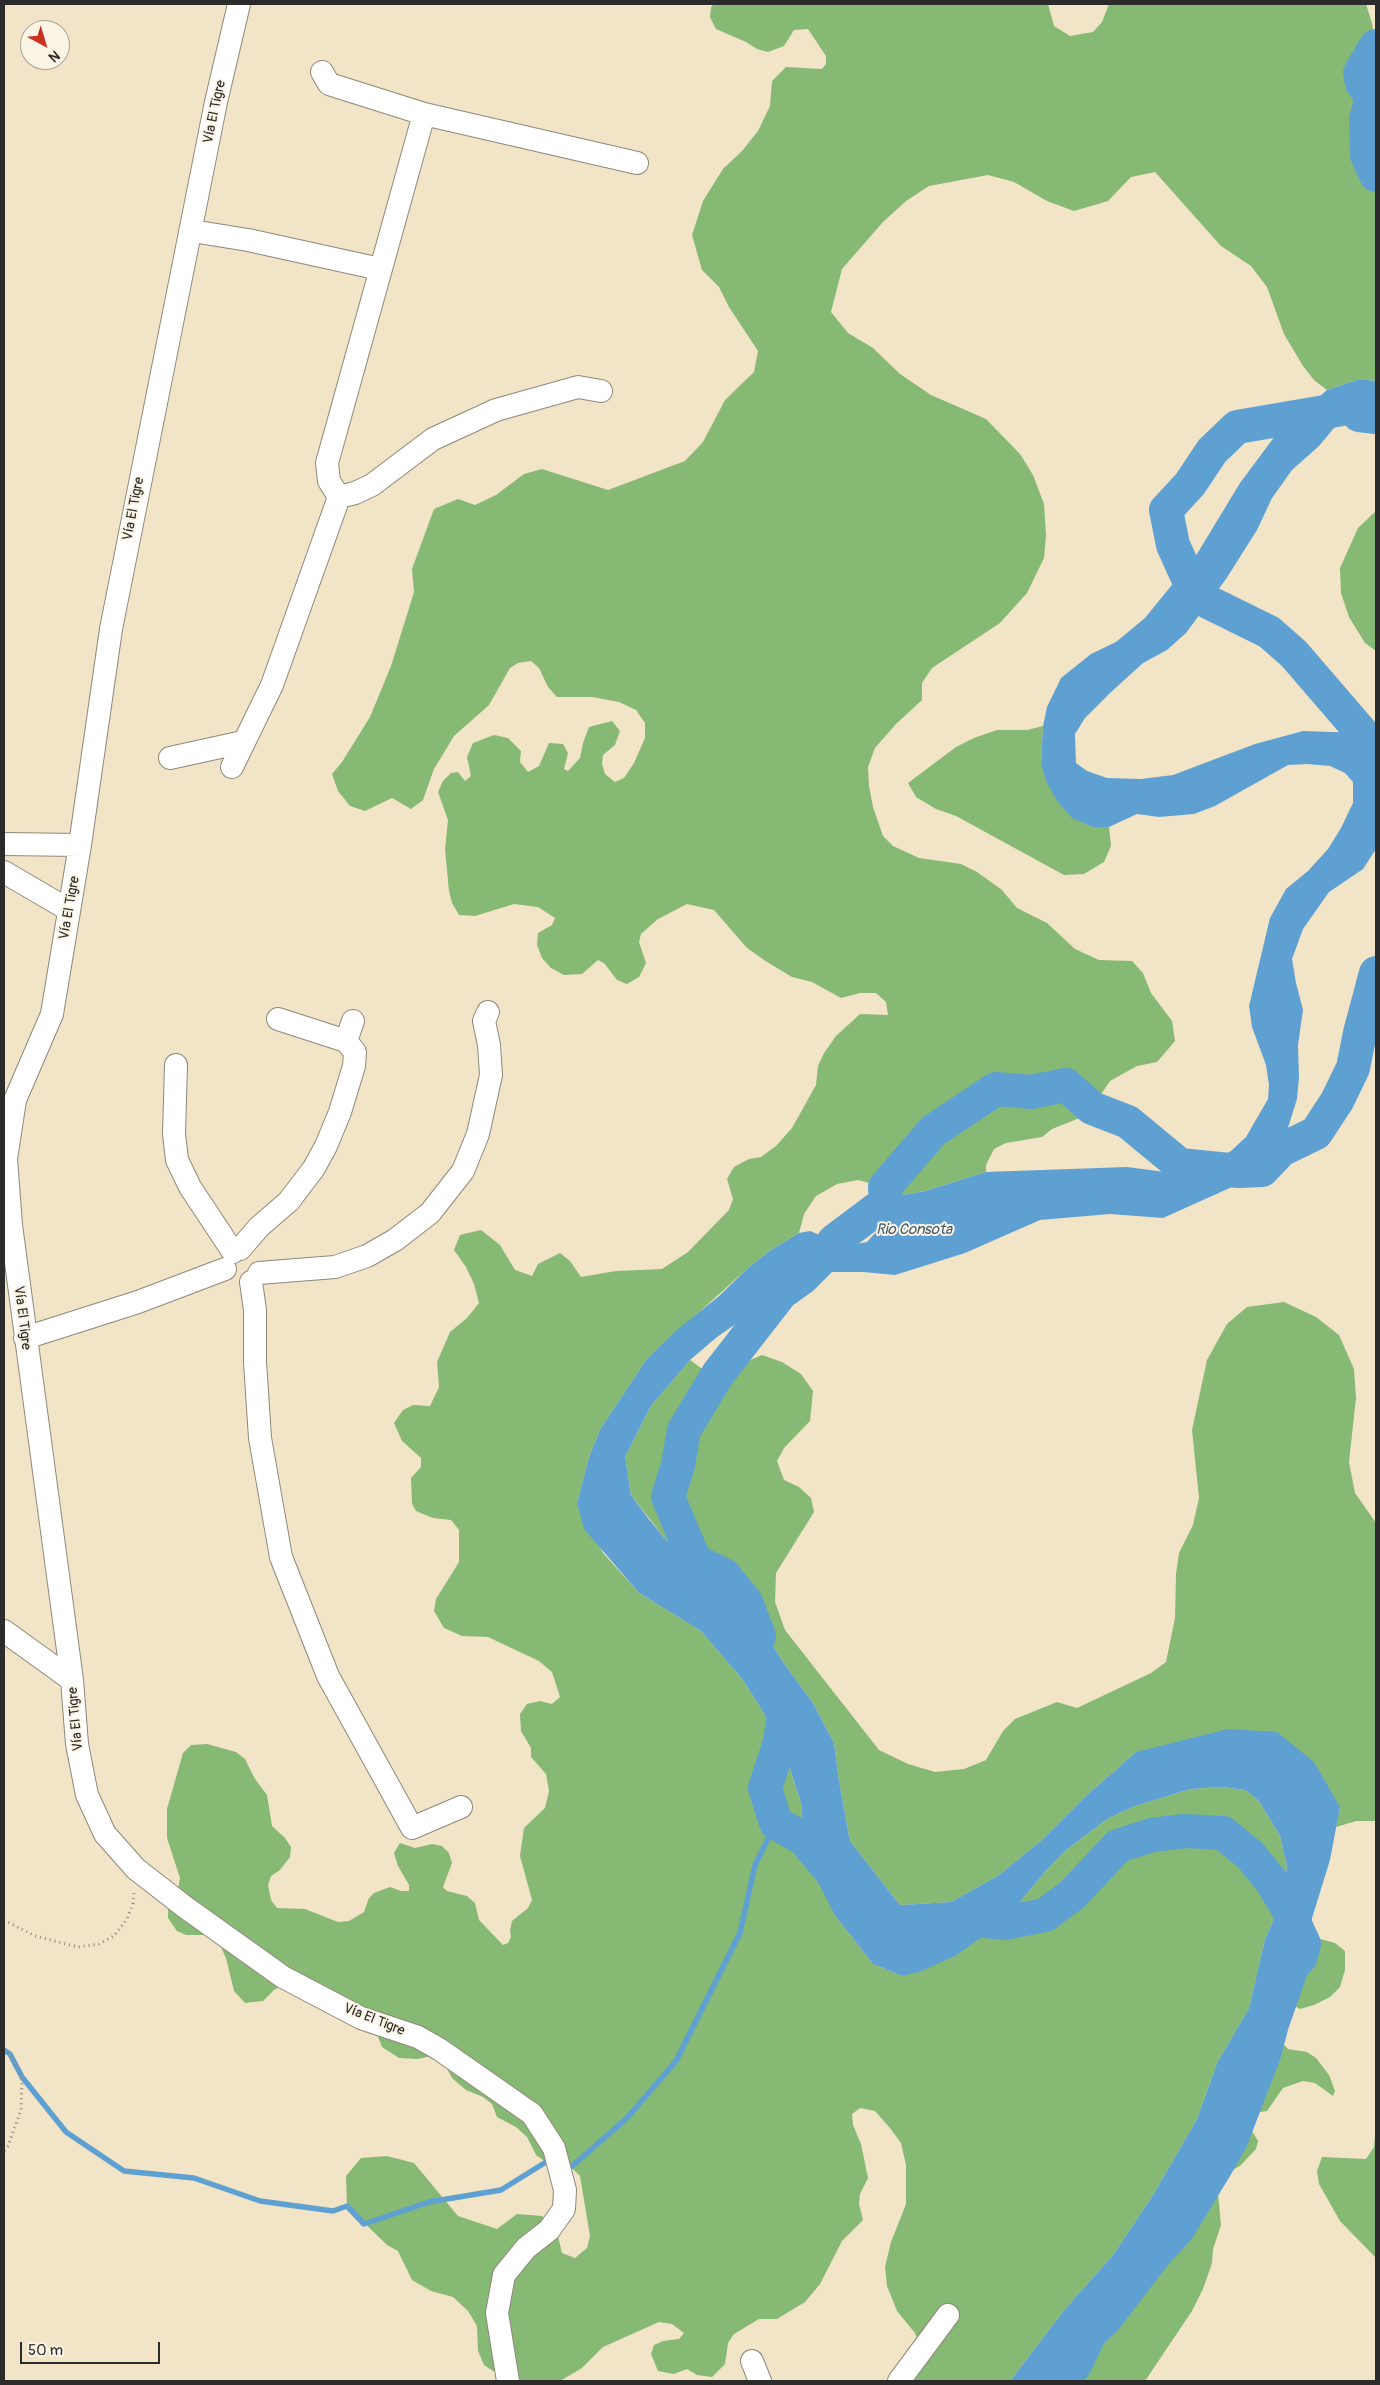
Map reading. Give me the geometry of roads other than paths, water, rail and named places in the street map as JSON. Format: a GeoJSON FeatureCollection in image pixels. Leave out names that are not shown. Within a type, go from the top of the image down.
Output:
{"type":"FeatureCollection","features":[{"type":"Feature","properties":{"kind":"street","name":"Vía El Tigre"},"geometry":{"type":"LineString","coordinates":[[239,4],[216,102],[192,231],[156,397],[111,629],[80,845],[52,1014],[15,1100],[6,1159],[11,1225],[72,1680],[77,1744],[87,1795],[105,1834],[136,1869],[283,1976],[361,2018],[418,2038],[439,2049],[532,2114],[554,2148],[565,2190],[564,2209],[549,2230],[526,2248],[504,2275],[497,2313],[508,2381]]}},
{"type":"Feature","properties":{"kind":"street"},"geometry":{"type":"LineString","coordinates":[[322,72],[329,84],[424,114],[637,163]]}},
{"type":"Feature","properties":{"kind":"street"},"geometry":{"type":"LineString","coordinates":[[232,767],[275,677],[338,497],[329,480],[327,463],[424,114]]}},
{"type":"Feature","properties":{"kind":"street"},"geometry":{"type":"LineString","coordinates":[[192,231],[248,240],[380,269]]}},
{"type":"Feature","properties":{"kind":"street"},"geometry":{"type":"LineString","coordinates":[[338,497],[355,493],[372,484],[433,439],[496,410],[578,387],[601,391]]}},
{"type":"Feature","properties":{"kind":"street"},"geometry":{"type":"LineString","coordinates":[[170,758],[243,742]]}},
{"type":"Feature","properties":{"kind":"street"},"geometry":{"type":"LineString","coordinates":[[4,844],[80,845]]}},
{"type":"Feature","properties":{"kind":"street"},"geometry":{"type":"LineString","coordinates":[[4,872],[69,910]]}},
{"type":"Feature","properties":{"kind":"street"},"geometry":{"type":"LineString","coordinates":[[176,1065],[174,1134],[177,1160],[190,1187],[233,1257],[232,1281],[241,1284],[255,1278],[335,1267],[367,1256],[394,1240],[430,1213],[463,1172],[478,1134],[491,1075],[489,1045],[484,1022],[488,1012]]}},
{"type":"Feature","properties":{"kind":"street"},"geometry":{"type":"LineString","coordinates":[[233,1257],[259,1227],[289,1200],[314,1168],[326,1146],[340,1112],[354,1066],[355,1052],[350,1031],[278,1019]]}},
{"type":"Feature","properties":{"kind":"street"},"geometry":{"type":"LineString","coordinates":[[25,1338],[138,1302],[248,1250],[256,1255],[260,1263],[255,1278],[255,1362],[260,1438],[281,1557],[328,1676],[412,1828],[461,1808]]}},
{"type":"Feature","properties":{"kind":"street"},"geometry":{"type":"LineString","coordinates":[[4,1631],[72,1680]]}},
{"type":"Feature","properties":{"kind":"street"},"geometry":{"type":"LineString","coordinates":[[899,2381],[948,2315]]}},
{"type":"Feature","properties":{"kind":"water","name":"Rio Consota"},"geometry":{"type":"Polygon","coordinates":[[[1360,379],[1376,381],[1376,417],[1359,415],[1339,422],[1319,446],[1292,470],[1272,498],[1257,530],[1226,579],[1186,633],[1167,650],[1143,663],[1110,693],[1085,718],[1075,734],[1076,763],[1087,771],[1107,778],[1141,779],[1173,775],[1255,744],[1303,731],[1362,733],[1376,753],[1376,849],[1363,869],[1329,892],[1303,929],[1292,959],[1303,1010],[1298,1045],[1299,1077],[1297,1099],[1281,1150],[1262,1170],[1243,1182],[1163,1218],[1110,1214],[1040,1220],[965,1253],[895,1275],[832,1272],[802,1278],[717,1337],[690,1360],[651,1406],[625,1457],[631,1495],[648,1518],[667,1541],[724,1575],[746,1602],[783,1662],[813,1703],[834,1743],[850,1841],[900,1905],[951,1902],[999,1875],[1043,1839],[1088,1794],[1136,1752],[1228,1729],[1277,1732],[1314,1762],[1340,1807],[1330,1860],[1300,1957],[1272,2024],[1252,2086],[1231,2140],[1195,2198],[1155,2254],[1056,2381],[1010,2381],[1065,2309],[1113,2255],[1153,2195],[1197,2119],[1217,2063],[1249,2008],[1265,1939],[1277,1912],[1287,1867],[1280,1836],[1259,1801],[1245,1790],[1221,1787],[1191,1789],[1135,1806],[1107,1819],[1065,1851],[1003,1922],[955,1956],[919,1972],[902,1976],[873,1964],[836,1917],[812,1871],[804,1839],[801,1803],[791,1772],[780,1742],[743,1680],[701,1631],[639,1593],[584,1529],[577,1503],[589,1457],[601,1428],[646,1360],[678,1329],[718,1297],[748,1268],[771,1250],[799,1233],[810,1231],[834,1241],[856,1244],[867,1242],[876,1232],[879,1214],[886,1202],[892,1197],[925,1191],[986,1172],[1127,1167],[1173,1173],[1203,1166],[1231,1151],[1246,1137],[1268,1099],[1269,1085],[1266,1065],[1252,1027],[1249,1006],[1270,918],[1286,889],[1308,871],[1328,849],[1341,828],[1353,803],[1353,782],[1345,773],[1330,766],[1288,765],[1215,806],[1194,814],[1159,817],[1137,814],[1109,827],[1093,827],[1072,818],[1057,801],[1046,781],[1041,763],[1043,726],[1047,707],[1061,678],[1091,654],[1116,642],[1145,618],[1197,554],[1240,483],[1275,436],[1327,390],[1360,379]]]}},
{"type":"Feature","properties":{"kind":"waterway"},"geometry":{"type":"LineString","coordinates":[[1376,46],[1360,73],[1362,83],[1372,97],[1366,119],[1367,155],[1376,175]]}},
{"type":"Feature","properties":{"kind":"waterway"},"geometry":{"type":"LineString","coordinates":[[1376,417],[1359,415],[1354,407],[1237,427],[1212,451],[1190,484],[1166,510],[1173,545],[1187,576],[1208,602],[1269,632],[1294,654],[1362,733],[1376,770]]}},
{"type":"Feature","properties":{"kind":"waterway"},"geometry":{"type":"LineString","coordinates":[[759,1636],[746,1602],[724,1575],[695,1561],[668,1497],[678,1465],[684,1430],[718,1374],[781,1293],[802,1278],[828,1252],[834,1241],[886,1202],[885,1187],[933,1131],[996,1089],[1031,1092],[1066,1085],[1092,1108],[1128,1122],[1180,1165],[1239,1171],[1262,1170],[1281,1150],[1316,1133],[1337,1101],[1353,1068],[1376,973]]}},
{"type":"Feature","properties":{"kind":"waterway"},"geometry":{"type":"LineString","coordinates":[[783,1696],[785,1708],[780,1742],[765,1788],[776,1823],[804,1839],[833,1874]]}},
{"type":"Feature","properties":{"kind":"waterway"},"geometry":{"type":"LineString","coordinates":[[564,2164],[571,2167],[627,2118],[676,2061],[740,1933],[755,1865],[776,1823]]}},
{"type":"Feature","properties":{"kind":"waterway"},"geometry":{"type":"LineString","coordinates":[[958,1918],[1004,1923],[1045,1915],[1072,1895],[1118,1846],[1152,1835],[1185,1831],[1223,1833],[1250,1855],[1272,1882],[1289,1911],[1304,1944],[1300,1958],[1293,1964],[1272,2024],[1264,2054],[1231,2140],[1178,2229],[1155,2254],[1106,2318],[1090,2333],[1075,2365],[1058,2381]]}},
{"type":"Feature","properties":{"kind":"waterway"},"geometry":{"type":"LineString","coordinates":[[4,2050],[10,2054],[22,2077],[66,2132],[124,2171],[194,2178],[260,2201],[333,2211],[347,2206],[364,2224],[429,2202],[501,2190],[546,2162],[552,2163]]}}]}
